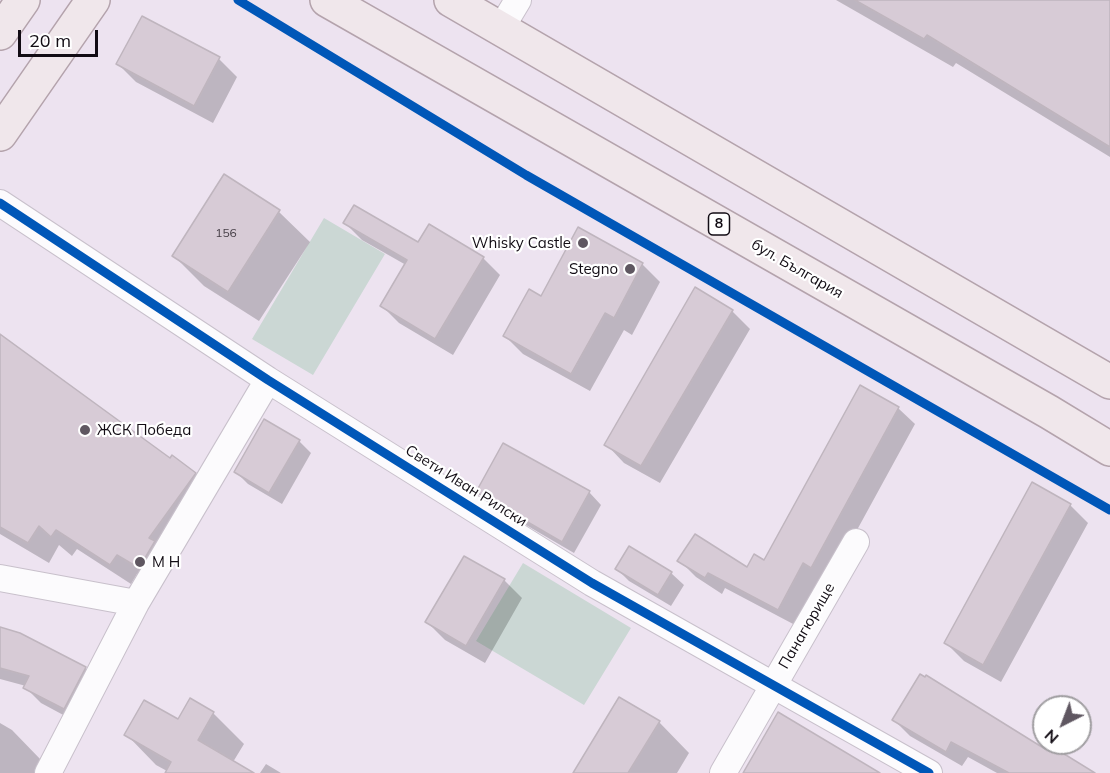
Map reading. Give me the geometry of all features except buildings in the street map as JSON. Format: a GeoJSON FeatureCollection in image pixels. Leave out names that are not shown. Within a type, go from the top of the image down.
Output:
{"type":"FeatureCollection","features":[{"type":"Feature","properties":{"kind":"main road"},"geometry":{"type":"LineString","coordinates":[[0,33],[23,0]]}},
{"type":"Feature","properties":{"kind":"main road"},"geometry":{"type":"LineString","coordinates":[[0,134],[93,0]]}},
{"type":"Feature","properties":{"kind":"main road","name":"бул. България"},"geometry":{"type":"LineString","coordinates":[[327,0],[1110,449]]}},
{"type":"Feature","properties":{"kind":"main road"},"geometry":{"type":"LineString","coordinates":[[451,0],[1110,381]]}},
{"type":"Feature","properties":{"kind":"street"},"geometry":{"type":"LineString","coordinates":[[500,30],[518,0]]}},
{"type":"Feature","properties":{"kind":"street","name":"Свети Иван Рилски"},"geometry":{"type":"LineString","coordinates":[[0,203],[268,380],[592,583],[929,773]]}},
{"type":"Feature","properties":{"kind":"street"},"geometry":{"type":"LineString","coordinates":[[48,773],[136,603],[268,380]]}},
{"type":"Feature","properties":{"kind":"street","name":"Панагюрище"},"geometry":{"type":"LineString","coordinates":[[723,773],[856,542]]}},
{"type":"Feature","properties":{"kind":"street"},"geometry":{"type":"LineString","coordinates":[[0,578],[136,603]]}},
{"type":"Feature","properties":{"kind":"shaded area"},"geometry":{"type":"Polygon","coordinates":[[[324,218],[385,254],[313,375],[252,339],[324,218]]]}},
{"type":"Feature","properties":{"kind":"shaded area"},"geometry":{"type":"Polygon","coordinates":[[[523,563],[631,628],[584,705],[476,641],[523,563]]]}},
{"type":"Feature","properties":{"kind":"cycle path"},"geometry":{"type":"LineString","coordinates":[[238,0],[526,175],[1110,510]]}},
{"type":"Feature","properties":{"kind":"cycle path"},"geometry":{"type":"LineString","coordinates":[[0,203],[268,380],[592,583],[929,773]]}},
{"type":"Feature","properties":{"kind":"place","name":"Whisky Castle"},"geometry":{"type":"Point","coordinates":[583,243]}},
{"type":"Feature","properties":{"kind":"place","name":"Stegno"},"geometry":{"type":"Point","coordinates":[630,269]}},
{"type":"Feature","properties":{"kind":"place","name":"ЖСК Победа"},"geometry":{"type":"Point","coordinates":[85,430]}},
{"type":"Feature","properties":{"kind":"place","name":"М Н"},"geometry":{"type":"Point","coordinates":[140,562]}}]}
